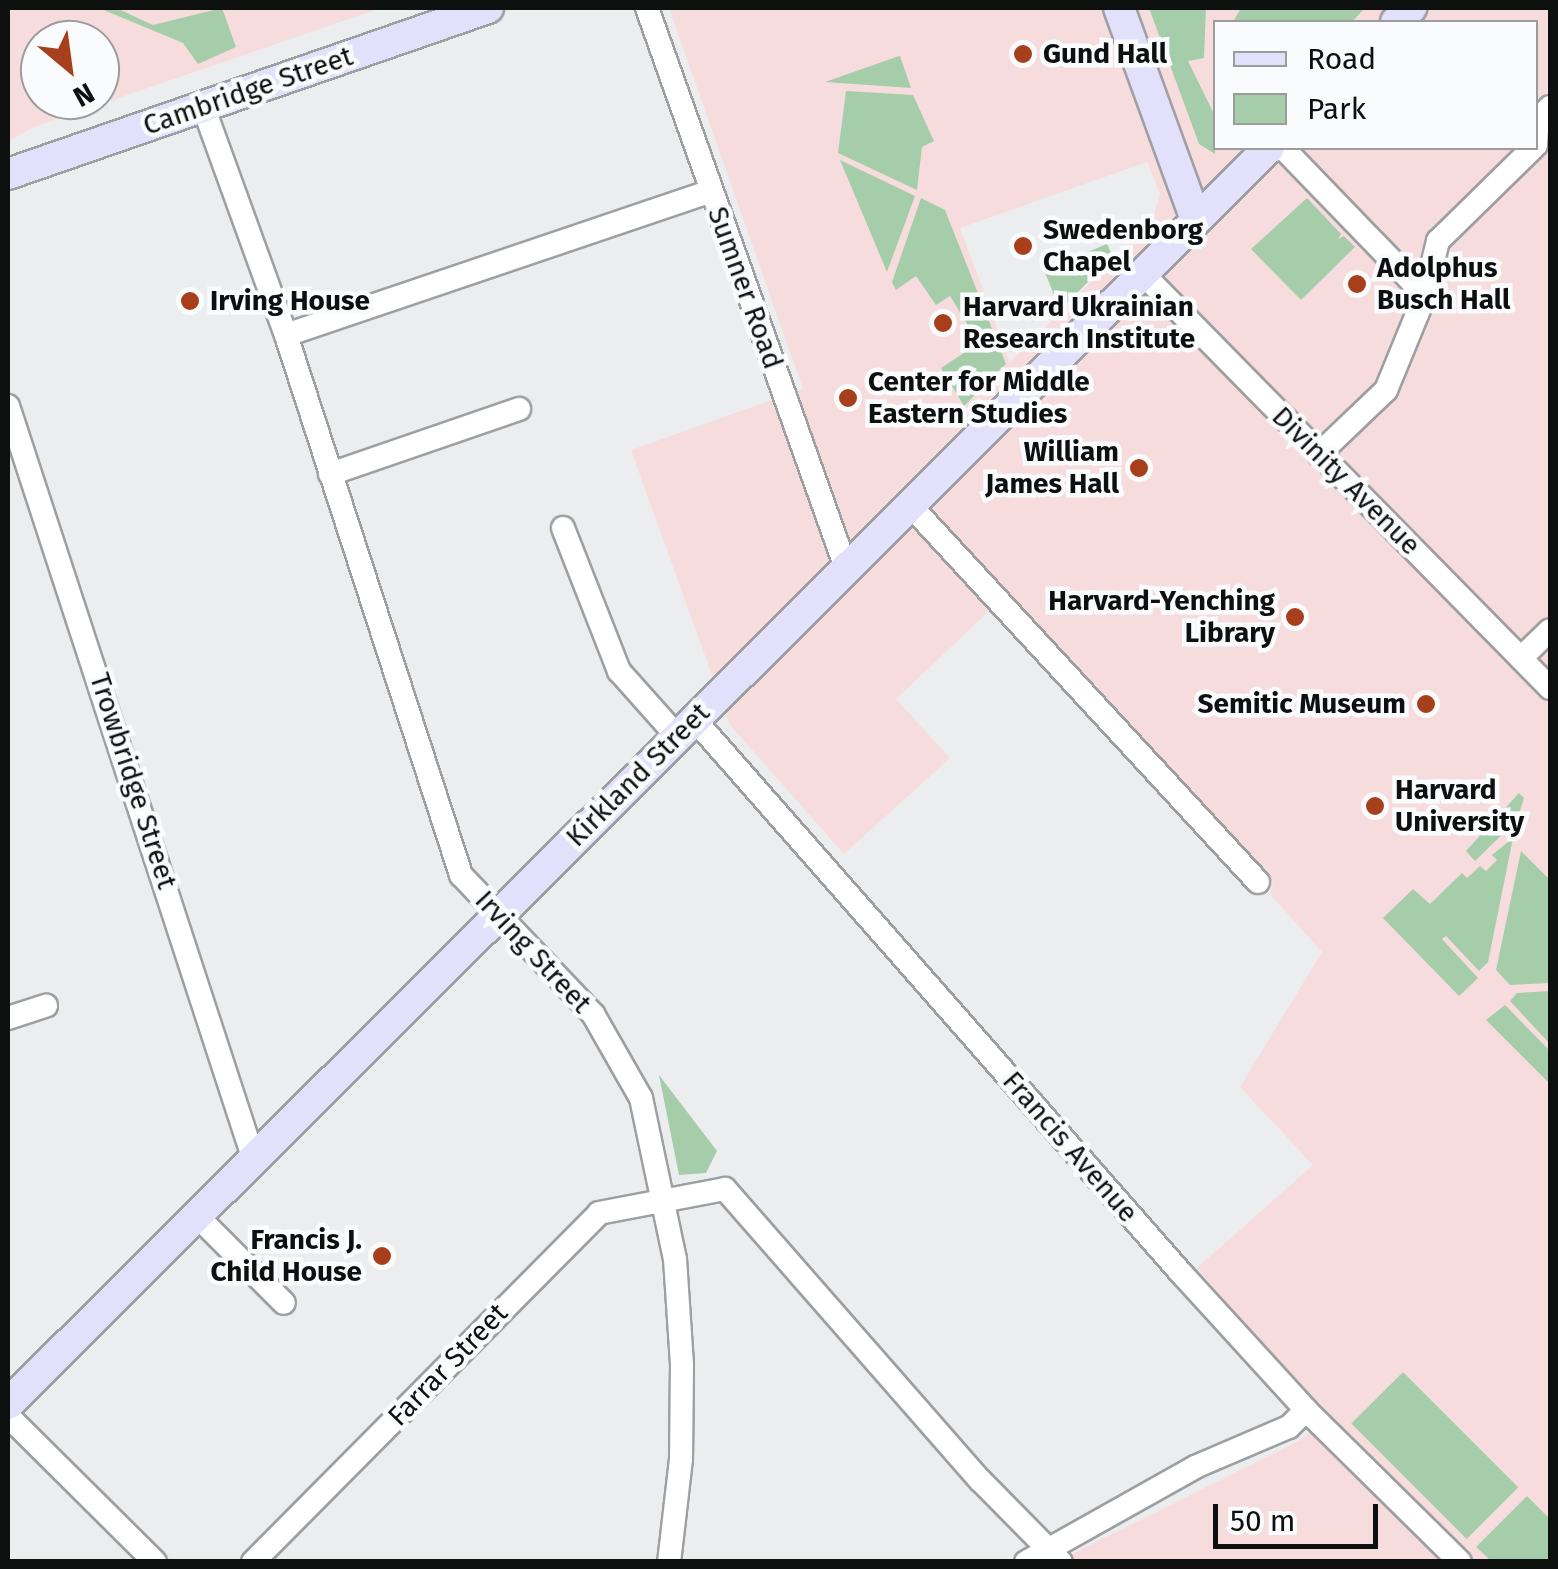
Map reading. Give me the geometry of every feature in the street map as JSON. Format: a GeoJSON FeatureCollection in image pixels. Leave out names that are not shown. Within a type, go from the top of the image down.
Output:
{"type":"FeatureCollection","features":[{"type":"Feature","properties":{"kind":"main road","name":"Cambridge Street"},"geometry":{"type":"LineString","coordinates":[[8,174],[488,8]]}},
{"type":"Feature","properties":{"kind":"main road"},"geometry":{"type":"LineString","coordinates":[[1120,8],[1196,220]]}},
{"type":"Feature","properties":{"kind":"main road","name":"Kirkland Street"},"geometry":{"type":"LineString","coordinates":[[8,1404],[1268,150]]}},
{"type":"Feature","properties":{"kind":"street","name":"Sumner Road"},"geometry":{"type":"LineString","coordinates":[[647,8],[846,568]]}},
{"type":"Feature","properties":{"kind":"street","name":"Irving Street"},"geometry":{"type":"LineString","coordinates":[[203,106],[286,335],[462,875],[496,916],[593,1014],[622,1056],[641,1098],[675,1259],[682,1365],[681,1459],[669,1562]]}},
{"type":"Feature","properties":{"kind":"street"},"geometry":{"type":"LineString","coordinates":[[1285,150],[1425,295]]}},
{"type":"Feature","properties":{"kind":"street"},"geometry":{"type":"LineString","coordinates":[[1320,454],[1386,390],[1425,295],[1438,241],[1530,150]]}},
{"type":"Feature","properties":{"kind":"street"},"geometry":{"type":"LineString","coordinates":[[286,335],[711,191]]}},
{"type":"Feature","properties":{"kind":"street","name":"Divinity Avenue"},"geometry":{"type":"LineString","coordinates":[[1142,274],[1550,688]]}},
{"type":"Feature","properties":{"kind":"street","name":"Trowbridge Street"},"geometry":{"type":"LineString","coordinates":[[8,406],[253,1157]]}},
{"type":"Feature","properties":{"kind":"street"},"geometry":{"type":"LineString","coordinates":[[330,474],[519,409]]}},
{"type":"Feature","properties":{"kind":"street"},"geometry":{"type":"LineString","coordinates":[[910,505],[1258,882]]}},
{"type":"Feature","properties":{"kind":"street","name":"Francis Avenue"},"geometry":{"type":"LineString","coordinates":[[563,528],[619,671],[686,727],[1306,1410],[1460,1562]]}},
{"type":"Feature","properties":{"kind":"street"},"geometry":{"type":"LineString","coordinates":[[1521,658],[1550,630]]}},
{"type":"Feature","properties":{"kind":"street"},"geometry":{"type":"LineString","coordinates":[[8,1018],[46,1006]]}},
{"type":"Feature","properties":{"kind":"street"},"geometry":{"type":"LineString","coordinates":[[660,1201],[725,1189],[1055,1555]]}},
{"type":"Feature","properties":{"kind":"street","name":"Farrar Street"},"geometry":{"type":"LineString","coordinates":[[253,1562],[598,1212],[660,1201]]}},
{"type":"Feature","properties":{"kind":"street"},"geometry":{"type":"LineString","coordinates":[[196,1215],[284,1303]]}},
{"type":"Feature","properties":{"kind":"street"},"geometry":{"type":"LineString","coordinates":[[1026,1562],[1055,1555],[1195,1467],[1289,1427],[1306,1410]]}},
{"type":"Feature","properties":{"kind":"street"},"geometry":{"type":"LineString","coordinates":[[8,1416],[155,1562]]}},
{"type":"Feature","properties":{"kind":"shaded area"},"geometry":{"type":"Polygon","coordinates":[[[8,8],[381,8],[120,97],[120,20],[20,20],[20,120],[54,120],[8,142],[8,8]]]}},
{"type":"Feature","properties":{"kind":"shaded area","name":"Harvard University"},"geometry":{"type":"Polygon","coordinates":[[[669,8],[1550,8],[1550,1561],[1058,1561],[1300,1440],[1327,1419],[1197,1268],[1313,1165],[1240,1087],[1322,952],[1270,894],[1273,885],[1006,595],[896,699],[950,758],[844,854],[730,725],[631,450],[803,389],[669,8]],[[1147,162],[960,228],[1010,362],[1152,221],[1160,194],[1147,162]]]}},
{"type":"Feature","properties":{"kind":"green space"},"geometry":{"type":"Polygon","coordinates":[[[99,8],[116,8],[153,25],[222,8],[236,47],[198,64],[183,43],[99,8]]]}},
{"type":"Feature","properties":{"kind":"green space"},"geometry":{"type":"Polygon","coordinates":[[[1149,8],[1206,8],[1204,58],[1188,61],[1213,112],[1215,154],[1199,144],[1149,8]]]}},
{"type":"Feature","properties":{"kind":"green space"},"geometry":{"type":"Polygon","coordinates":[[[1241,8],[1365,8],[1354,20],[1234,20],[1241,8]]]}},
{"type":"Feature","properties":{"kind":"green space"},"geometry":{"type":"Polygon","coordinates":[[[899,56],[911,88],[825,82],[899,56]]]}},
{"type":"Feature","properties":{"kind":"green space"},"geometry":{"type":"Polygon","coordinates":[[[846,91],[913,95],[934,141],[922,147],[917,190],[838,153],[846,91]]]}},
{"type":"Feature","properties":{"kind":"green space"},"geometry":{"type":"Polygon","coordinates":[[[840,160],[915,196],[887,272],[840,160]]]}},
{"type":"Feature","properties":{"kind":"green space"},"geometry":{"type":"Polygon","coordinates":[[[921,198],[945,210],[1006,364],[964,406],[941,368],[979,343],[950,296],[936,305],[916,276],[896,290],[892,282],[921,198]]]}},
{"type":"Feature","properties":{"kind":"green space"},"geometry":{"type":"Polygon","coordinates":[[[1307,198],[1341,234],[1338,239],[1344,236],[1355,247],[1301,300],[1251,249],[1307,198]]]}},
{"type":"Feature","properties":{"kind":"green space"},"geometry":{"type":"Polygon","coordinates":[[[1107,244],[1113,257],[1060,310],[1044,270],[1107,244]]]}},
{"type":"Feature","properties":{"kind":"green space"},"geometry":{"type":"Polygon","coordinates":[[[1519,793],[1524,798],[1517,820],[1475,861],[1466,851],[1519,793]]]}},
{"type":"Feature","properties":{"kind":"green space"},"geometry":{"type":"Polygon","coordinates":[[[1513,838],[1488,962],[1479,971],[1446,936],[1442,939],[1478,978],[1459,996],[1383,918],[1413,889],[1430,904],[1462,873],[1467,878],[1480,866],[1486,871],[1497,860],[1492,855],[1513,838]]]}},
{"type":"Feature","properties":{"kind":"green space"},"geometry":{"type":"Polygon","coordinates":[[[1521,851],[1550,880],[1550,983],[1510,985],[1496,970],[1521,851]]]}},
{"type":"Feature","properties":{"kind":"green space"},"geometry":{"type":"Polygon","coordinates":[[[1550,991],[1549,1043],[1510,1001],[1517,993],[1550,991]]]}},
{"type":"Feature","properties":{"kind":"green space"},"geometry":{"type":"Polygon","coordinates":[[[1505,1005],[1550,1051],[1550,1084],[1486,1020],[1505,1005]]]}},
{"type":"Feature","properties":{"kind":"green space"},"geometry":{"type":"Polygon","coordinates":[[[659,1075],[717,1151],[706,1173],[679,1175],[659,1075]]]}},
{"type":"Feature","properties":{"kind":"green space"},"geometry":{"type":"Polygon","coordinates":[[[1403,1372],[1518,1487],[1467,1539],[1351,1424],[1403,1372]]]}},
{"type":"Feature","properties":{"kind":"green space"},"geometry":{"type":"Polygon","coordinates":[[[1527,1496],[1550,1519],[1550,1561],[1491,1561],[1476,1547],[1527,1496]]]}},
{"type":"Feature","properties":{"kind":"place","name":"Gund Hall"},"geometry":{"type":"Point","coordinates":[1023,54]}},
{"type":"Feature","properties":{"kind":"place","name":"Swedenborg Chapel"},"geometry":{"type":"Point","coordinates":[1023,246]}},
{"type":"Feature","properties":{"kind":"place","name":"Adolphus Busch Hall"},"geometry":{"type":"Point","coordinates":[1357,284]}},
{"type":"Feature","properties":{"kind":"place","name":"Irving House"},"geometry":{"type":"Point","coordinates":[190,301]}},
{"type":"Feature","properties":{"kind":"place","name":"Harvard Ukrainian Research Institute"},"geometry":{"type":"Point","coordinates":[943,323]}},
{"type":"Feature","properties":{"kind":"place","name":"Center for Middle Eastern Studies"},"geometry":{"type":"Point","coordinates":[848,398]}},
{"type":"Feature","properties":{"kind":"place","name":"William James Hall"},"geometry":{"type":"Point","coordinates":[1139,468]}},
{"type":"Feature","properties":{"kind":"place","name":"Harvard-Yenching Library"},"geometry":{"type":"Point","coordinates":[1295,617]}},
{"type":"Feature","properties":{"kind":"place","name":"Semitic Museum"},"geometry":{"type":"Point","coordinates":[1426,704]}},
{"type":"Feature","properties":{"kind":"place","name":"Harvard University"},"geometry":{"type":"Point","coordinates":[1375,806]}},
{"type":"Feature","properties":{"kind":"place","name":"Francis J. Child House"},"geometry":{"type":"Point","coordinates":[382,1256]}}]}
